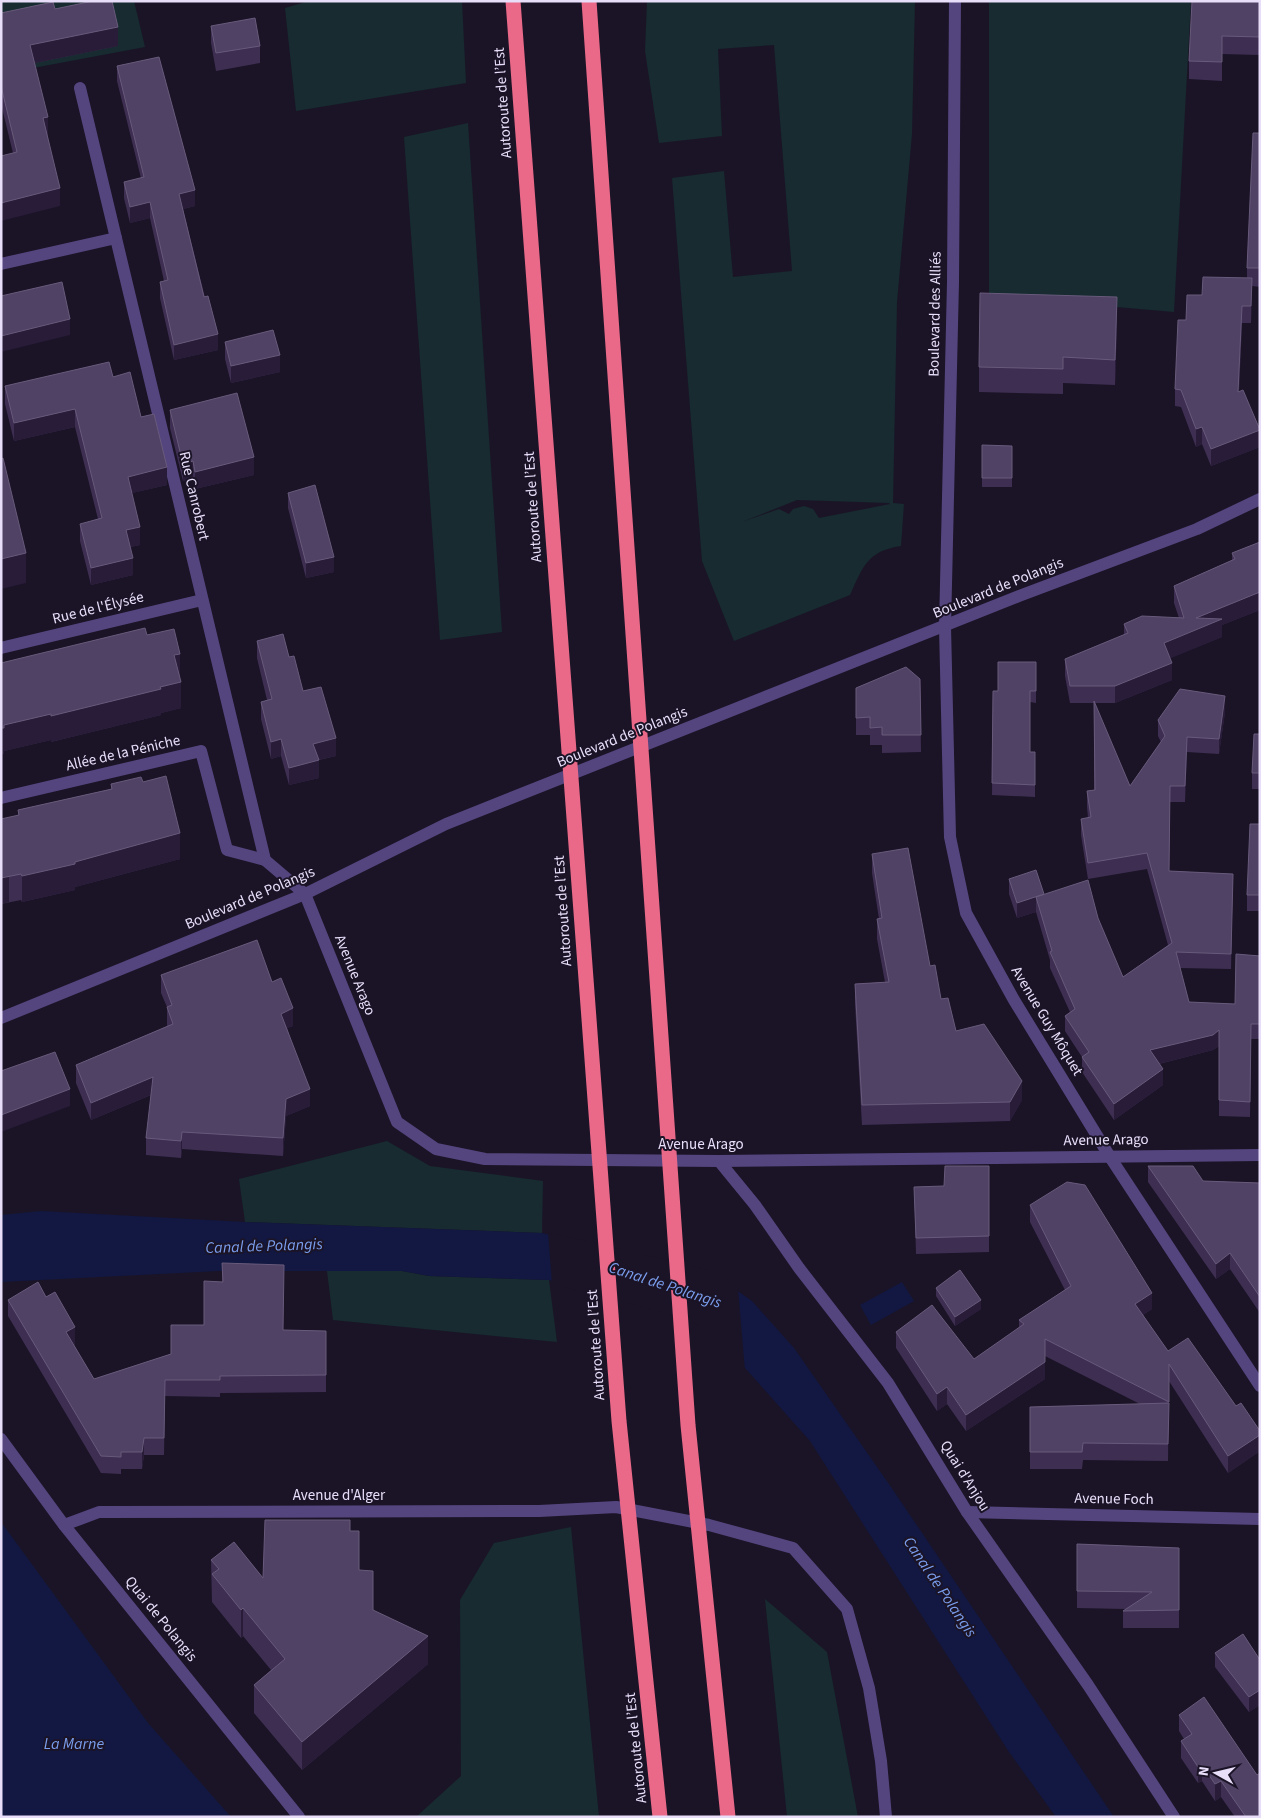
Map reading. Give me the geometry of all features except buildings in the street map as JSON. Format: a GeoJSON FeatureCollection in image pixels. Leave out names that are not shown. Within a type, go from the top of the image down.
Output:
{"type":"FeatureCollection","features":[{"type":"Feature","properties":{"kind":"highway","name":"Autoroute de l’Est"},"geometry":{"type":"LineString","coordinates":[[514,1],[619,1421],[660,1817]]}},
{"type":"Feature","properties":{"kind":"highway"},"geometry":{"type":"LineString","coordinates":[[589,1],[688,1425],[728,1817]]}},
{"type":"Feature","properties":{"kind":"street","name":"Boulevard des Alliés"},"geometry":{"type":"LineString","coordinates":[[945,627],[953,269],[955,1]]}},
{"type":"Feature","properties":{"kind":"street","name":"Rue Canrobert"},"geometry":{"type":"LineString","coordinates":[[80,88],[265,860]]}},
{"type":"Feature","properties":{"kind":"street"},"geometry":{"type":"LineString","coordinates":[[1,264],[116,238]]}},
{"type":"Feature","properties":{"kind":"street","name":"Boulevard de Polangis"},"geometry":{"type":"LineString","coordinates":[[1,1018],[305,894],[446,824],[1197,529],[1260,499]]}},
{"type":"Feature","properties":{"kind":"street","name":"Rue de l'Élysée"},"geometry":{"type":"LineString","coordinates":[[1,648],[202,600]]}},
{"type":"Feature","properties":{"kind":"street","name":"Avenue Guy Môquet"},"geometry":{"type":"LineString","coordinates":[[945,627],[950,837],[966,913],[1014,1000],[1110,1157],[1260,1386]]}},
{"type":"Feature","properties":{"kind":"street","name":"Allée de la Péniche"},"geometry":{"type":"LineString","coordinates":[[1,798],[201,751],[227,850],[265,860]]}},
{"type":"Feature","properties":{"kind":"street"},"geometry":{"type":"LineString","coordinates":[[265,860],[305,894]]}},
{"type":"Feature","properties":{"kind":"street","name":"Avenue Arago"},"geometry":{"type":"LineString","coordinates":[[305,894],[397,1122],[436,1149],[485,1159],[719,1161],[1260,1155]]}},
{"type":"Feature","properties":{"kind":"street","name":"Quai d'Anjou"},"geometry":{"type":"LineString","coordinates":[[719,1161],[755,1205],[799,1268],[888,1384],[967,1512],[1088,1685],[1174,1817]]}},
{"type":"Feature","properties":{"kind":"street","name":"Quai de Polangis"},"geometry":{"type":"LineString","coordinates":[[1,1439],[64,1525],[299,1817]]}},
{"type":"Feature","properties":{"kind":"street","name":"Avenue d'Alger"},"geometry":{"type":"LineString","coordinates":[[64,1525],[99,1512],[539,1511],[616,1507],[709,1525],[793,1548],[848,1609],[869,1688],[882,1761],[886,1817]]}},
{"type":"Feature","properties":{"kind":"street","name":"Avenue Foch"},"geometry":{"type":"LineString","coordinates":[[967,1512],[1260,1519]]}},
{"type":"Feature","properties":{"kind":"green space"},"geometry":{"type":"Polygon","coordinates":[[[1,1],[134,1],[145,47],[1,74],[1,1]]]}},
{"type":"Feature","properties":{"kind":"green space"},"geometry":{"type":"Polygon","coordinates":[[[309,1],[462,1],[466,83],[296,111],[285,8],[309,1]]]}},
{"type":"Feature","properties":{"kind":"green space"},"geometry":{"type":"Polygon","coordinates":[[[647,1],[915,1],[912,134],[897,302],[893,503],[904,504],[901,546],[890,548],[873,556],[863,569],[850,595],[734,641],[702,561],[672,178],[724,171],[733,277],[792,271],[774,45],[718,49],[722,136],[659,143],[645,51],[647,1]],[[797,500],[742,522],[779,509],[789,514],[793,509],[804,506],[813,509],[819,518],[889,503],[797,500]]]}},
{"type":"Feature","properties":{"kind":"green space"},"geometry":{"type":"Polygon","coordinates":[[[989,1],[1191,1],[1174,312],[989,296],[989,1]]]}},
{"type":"Feature","properties":{"kind":"green space"},"geometry":{"type":"Polygon","coordinates":[[[468,123],[502,632],[440,640],[404,137],[468,123]]]}},
{"type":"Feature","properties":{"kind":"green space"},"geometry":{"type":"Polygon","coordinates":[[[387,1141],[430,1166],[543,1181],[542,1233],[245,1222],[239,1179],[387,1141]]]}},
{"type":"Feature","properties":{"kind":"green space"},"geometry":{"type":"Polygon","coordinates":[[[327,1271],[402,1271],[429,1276],[549,1280],[557,1342],[333,1320],[327,1271]]]}},
{"type":"Feature","properties":{"kind":"green space"},"geometry":{"type":"Polygon","coordinates":[[[571,1527],[599,1817],[416,1817],[461,1776],[460,1600],[494,1543],[571,1527]]]}},
{"type":"Feature","properties":{"kind":"green space"},"geometry":{"type":"Polygon","coordinates":[[[765,1599],[827,1652],[858,1817],[787,1817],[765,1599]]]}},
{"type":"Feature","properties":{"kind":"water","name":"Canal de Polangis"},"geometry":{"type":"Polygon","coordinates":[[[41,1211],[245,1222],[542,1233],[712,1273],[752,1301],[794,1348],[891,1487],[1114,1817],[1056,1817],[1009,1752],[810,1441],[707,1325],[656,1308],[549,1280],[429,1276],[402,1271],[219,1271],[1,1282],[1,1215],[41,1211]]]}},
{"type":"Feature","properties":{"kind":"water"},"geometry":{"type":"Polygon","coordinates":[[[902,1282],[914,1301],[871,1325],[860,1305],[902,1282]]]}},
{"type":"Feature","properties":{"kind":"water","name":"La Marne"},"geometry":{"type":"Polygon","coordinates":[[[1,1522],[148,1723],[231,1817],[1,1817],[1,1522]]]}},
{"type":"Feature","properties":{"kind":"pier"},"geometry":{"type":"Polygon","coordinates":[[[548,1232],[713,1271],[738,1288],[745,1371],[705,1327],[655,1310],[552,1284],[548,1232]]]}}]}
